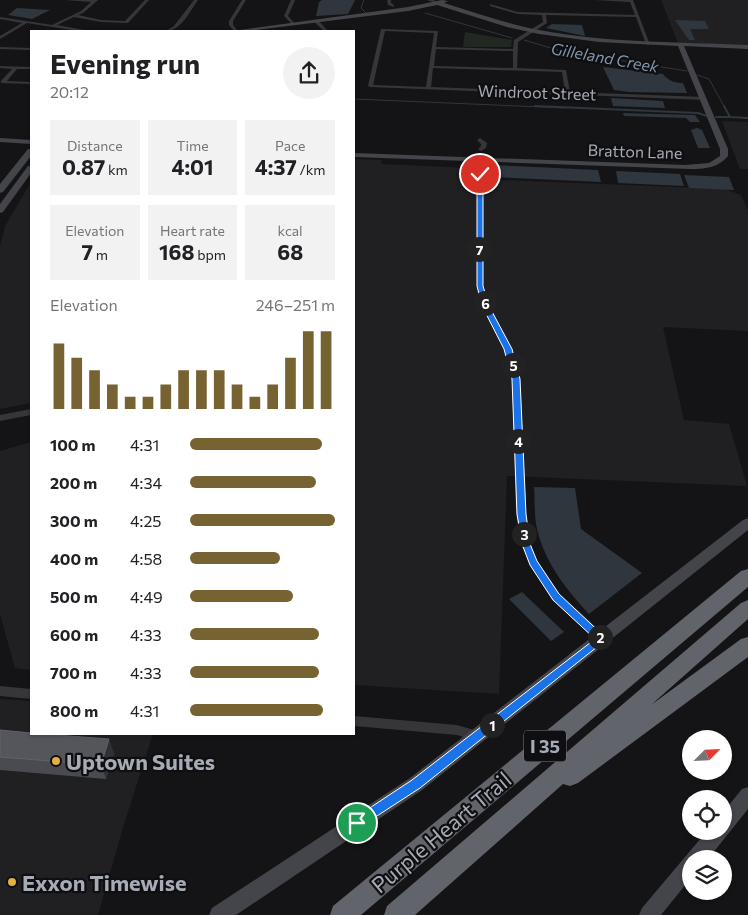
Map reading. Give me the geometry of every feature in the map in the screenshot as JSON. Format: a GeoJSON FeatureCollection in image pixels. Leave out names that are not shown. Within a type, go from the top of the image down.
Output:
{"type":"FeatureCollection","features":[{"type":"Feature","properties":{"kind":"highway","name":"Purple Heart Trail"},"geometry":{"type":"LineString","coordinates":[[342,915],[748,576]]}},
{"type":"Feature","properties":{"kind":"highway","name":"Purple Heart Trail"},"geometry":{"type":"LineString","coordinates":[[396,915],[748,608]]}},
{"type":"Feature","properties":{"kind":"highway"},"geometry":{"type":"LineString","coordinates":[[506,820],[598,757],[748,645]]}},
{"type":"Feature","properties":{"kind":"street"},"geometry":{"type":"LineString","coordinates":[[67,0],[96,1]]}},
{"type":"Feature","properties":{"kind":"street"},"geometry":{"type":"LineString","coordinates":[[74,16],[126,22],[147,0]]}},
{"type":"Feature","properties":{"kind":"street"},"geometry":{"type":"LineString","coordinates":[[170,30],[176,27],[196,0]]}},
{"type":"Feature","properties":{"kind":"street"},"geometry":{"type":"LineString","coordinates":[[235,30],[231,25],[231,21],[244,0]]}},
{"type":"Feature","properties":{"kind":"street"},"geometry":{"type":"LineString","coordinates":[[293,0],[286,16],[293,24]]}},
{"type":"Feature","properties":{"kind":"street"},"geometry":{"type":"LineString","coordinates":[[389,0],[389,4],[394,6]]}},
{"type":"Feature","properties":{"kind":"street"},"geometry":{"type":"LineString","coordinates":[[430,0],[438,3]]}},
{"type":"Feature","properties":{"kind":"street"},"geometry":{"type":"LineString","coordinates":[[596,0],[632,1],[648,44]]}},
{"type":"Feature","properties":{"kind":"street"},"geometry":{"type":"LineString","coordinates":[[52,26],[74,16],[96,1]]}},
{"type":"Feature","properties":{"kind":"street"},"geometry":{"type":"LineString","coordinates":[[244,30],[416,11],[458,1]]}},
{"type":"Feature","properties":{"kind":"street"},"geometry":{"type":"LineString","coordinates":[[268,30],[447,3],[505,24],[587,40],[748,47]]}},
{"type":"Feature","properties":{"kind":"street"},"geometry":{"type":"LineString","coordinates":[[497,3],[491,5],[518,12],[638,16]]}},
{"type":"Feature","properties":{"kind":"street"},"geometry":{"type":"LineString","coordinates":[[516,70],[516,41],[544,22],[544,13]]}},
{"type":"Feature","properties":{"kind":"street"},"geometry":{"type":"LineString","coordinates":[[0,18],[78,30]]}},
{"type":"Feature","properties":{"kind":"street"},"geometry":{"type":"LineString","coordinates":[[0,38],[26,22]]}},
{"type":"Feature","properties":{"kind":"street"},"geometry":{"type":"LineString","coordinates":[[318,23],[325,30]]}},
{"type":"Feature","properties":{"kind":"street","name":"Windroot Street"},"geometry":{"type":"LineString","coordinates":[[434,48],[436,32],[383,30],[370,86],[704,99]]}},
{"type":"Feature","properties":{"kind":"street","name":"Bratton Lane"},"geometry":{"type":"LineString","coordinates":[[355,155],[480,148],[685,167],[708,165],[721,160],[724,156],[724,150],[680,44]]}},
{"type":"Feature","properties":{"kind":"street"},"geometry":{"type":"LineString","coordinates":[[0,48],[30,49]]}},
{"type":"Feature","properties":{"kind":"street"},"geometry":{"type":"LineString","coordinates":[[428,88],[434,48],[516,50]]}},
{"type":"Feature","properties":{"kind":"street"},"geometry":{"type":"LineString","coordinates":[[0,67],[30,68]]}},
{"type":"Feature","properties":{"kind":"street"},"geometry":{"type":"LineString","coordinates":[[431,67],[564,72],[568,94]]}},
{"type":"Feature","properties":{"kind":"street"},"geometry":{"type":"LineString","coordinates":[[16,68],[3,82],[30,83]]}},
{"type":"Feature","properties":{"kind":"street"},"geometry":{"type":"LineString","coordinates":[[0,140],[30,142]]}},
{"type":"Feature","properties":{"kind":"street"},"geometry":{"type":"LineString","coordinates":[[480,148],[480,286],[486,306],[508,349],[516,379],[521,514],[526,544],[533,562],[556,597],[602,639]]}},
{"type":"Feature","properties":{"kind":"street"},"geometry":{"type":"LineString","coordinates":[[0,190],[30,153]]}},
{"type":"Feature","properties":{"kind":"street"},"geometry":{"type":"LineString","coordinates":[[0,210],[30,169]]}},
{"type":"Feature","properties":{"kind":"street"},"geometry":{"type":"LineString","coordinates":[[0,418],[30,412]]}},
{"type":"Feature","properties":{"kind":"street"},"geometry":{"type":"LineString","coordinates":[[219,915],[410,788],[748,523]]}},
{"type":"Feature","properties":{"kind":"street"},"geometry":{"type":"LineString","coordinates":[[0,691],[30,694]]}},
{"type":"Feature","properties":{"kind":"street"},"geometry":{"type":"LineString","coordinates":[[355,721],[457,730],[478,736]]}},
{"type":"Feature","properties":{"kind":"street"},"geometry":{"type":"LineString","coordinates":[[732,816],[747,799]]}},
{"type":"Feature","properties":{"kind":"street"},"geometry":{"type":"LineString","coordinates":[[703,850],[712,840]]}},
{"type":"Feature","properties":{"kind":"street"},"geometry":{"type":"LineString","coordinates":[[649,915],[682,875]]}},
{"type":"Feature","properties":{"kind":"shaded area"},"geometry":{"type":"Polygon","coordinates":[[[322,0],[355,0],[348,14],[316,16],[319,2],[322,0]]]}},
{"type":"Feature","properties":{"kind":"shaded area"},"geometry":{"type":"Polygon","coordinates":[[[661,0],[748,0],[748,45],[678,43],[661,0]]]}},
{"type":"Feature","properties":{"kind":"shaded area"},"geometry":{"type":"Polygon","coordinates":[[[17,8],[50,10],[32,19],[8,15],[17,8]]]}},
{"type":"Feature","properties":{"kind":"shaded area"},"geometry":{"type":"Polygon","coordinates":[[[675,20],[705,21],[709,29],[690,29],[695,40],[689,40],[675,20]]]}},
{"type":"Feature","properties":{"kind":"shaded area"},"geometry":{"type":"Polygon","coordinates":[[[552,24],[582,25],[585,36],[546,28],[552,24]]]}},
{"type":"Feature","properties":{"kind":"shaded area"},"geometry":{"type":"Polygon","coordinates":[[[465,32],[512,40],[511,47],[463,47],[465,32]]]}},
{"type":"Feature","properties":{"kind":"shaded area"},"geometry":{"type":"Polygon","coordinates":[[[603,67],[663,74],[672,81],[683,83],[687,93],[614,90],[603,67]]]}},
{"type":"Feature","properties":{"kind":"shaded area"},"geometry":{"type":"Polygon","coordinates":[[[611,98],[663,101],[665,108],[613,106],[611,98]]]}},
{"type":"Feature","properties":{"kind":"shaded area"},"geometry":{"type":"Polygon","coordinates":[[[623,113],[695,115],[700,122],[690,122],[686,118],[624,116],[623,113]]]}},
{"type":"Feature","properties":{"kind":"shaded area"},"geometry":{"type":"Polygon","coordinates":[[[722,121],[748,122],[748,169],[740,169],[722,121]]]}},
{"type":"Feature","properties":{"kind":"shaded area"},"geometry":{"type":"Polygon","coordinates":[[[697,128],[702,130],[710,148],[698,148],[691,130],[697,128]]]}},
{"type":"Feature","properties":{"kind":"shaded area"},"geometry":{"type":"Polygon","coordinates":[[[355,159],[382,160],[381,164],[469,168],[474,179],[725,189],[741,195],[748,210],[748,331],[663,327],[684,420],[729,424],[747,486],[507,476],[499,694],[355,685],[355,159]]]}},
{"type":"Feature","properties":{"kind":"shaded area"},"geometry":{"type":"Polygon","coordinates":[[[492,165],[598,170],[601,182],[492,177],[492,165]]]}},
{"type":"Feature","properties":{"kind":"shaded area"},"geometry":{"type":"Polygon","coordinates":[[[616,171],[680,174],[684,186],[618,183],[616,171]]]}},
{"type":"Feature","properties":{"kind":"shaded area"},"geometry":{"type":"Polygon","coordinates":[[[684,175],[729,177],[734,190],[689,188],[684,175]]]}},
{"type":"Feature","properties":{"kind":"shaded area"},"geometry":{"type":"Polygon","coordinates":[[[30,184],[30,403],[0,409],[0,246],[5,226],[30,184]]]}},
{"type":"Feature","properties":{"kind":"shaded area"},"geometry":{"type":"Polygon","coordinates":[[[30,442],[30,670],[15,668],[0,614],[0,451],[30,442]]]}},
{"type":"Feature","properties":{"kind":"shaded area"},"geometry":{"type":"Polygon","coordinates":[[[534,487],[575,488],[581,529],[642,573],[589,614],[557,575],[545,553],[536,524],[534,487]]]}},
{"type":"Feature","properties":{"kind":"shaded area"},"geometry":{"type":"Polygon","coordinates":[[[522,592],[564,632],[551,641],[509,599],[522,592]]]}},
{"type":"Feature","properties":{"kind":"shaded area"},"geometry":{"type":"Polygon","coordinates":[[[0,699],[30,701],[30,735],[153,735],[124,824],[98,915],[0,915],[0,699]]]}},
{"type":"Feature","properties":{"kind":"building"},"geometry":{"type":"Polygon","coordinates":[[[0,730],[30,733],[30,735],[109,739],[101,765],[0,757],[0,730]]]}},
{"type":"Feature","properties":{"kind":"waterway"},"geometry":{"type":"LineString","coordinates":[[364,0],[361,8],[366,13]]}},
{"type":"Feature","properties":{"kind":"waterway","name":"Gilleland Creek"},"geometry":{"type":"LineString","coordinates":[[425,13],[512,38]]}},
{"type":"Feature","properties":{"kind":"waterway","name":"Gilleland Creek"},"geometry":{"type":"LineString","coordinates":[[524,40],[561,51],[687,71]]}},
{"type":"Feature","properties":{"kind":"waterway","name":"Gilleland Creek"},"geometry":{"type":"LineString","coordinates":[[697,75],[709,79],[725,108]]}},
{"type":"Feature","properties":{"kind":"waterway"},"geometry":{"type":"LineString","coordinates":[[355,99],[565,108]]}},
{"type":"Feature","properties":{"kind":"waterway"},"geometry":{"type":"LineString","coordinates":[[535,106],[698,113],[707,116]]}},
{"type":"Feature","properties":{"kind":"waterway","name":"Gilleland Creek"},"geometry":{"type":"LineString","coordinates":[[724,106],[730,117]]}},
{"type":"Feature","properties":{"kind":"waterway"},"geometry":{"type":"LineString","coordinates":[[716,117],[730,117]]}},
{"type":"Feature","properties":{"kind":"waterway","name":"Gilleland Creek"},"geometry":{"type":"LineString","coordinates":[[730,117],[748,118]]}},
{"type":"Feature","properties":{"kind":"place","name":"Uptown Suites"},"geometry":{"type":"Point","coordinates":[56,761]}},
{"type":"Feature","properties":{"kind":"place","name":"Exxon Timewise"},"geometry":{"type":"Point","coordinates":[12,882]}},
{"type":"Feature","properties":{"kind":"route"},"geometry":{"type":"LineString","coordinates":[[357,823],[416,784],[602,639],[556,597],[533,562],[526,544],[521,514],[516,379],[508,349],[486,306],[480,286],[480,174]]}}]}
